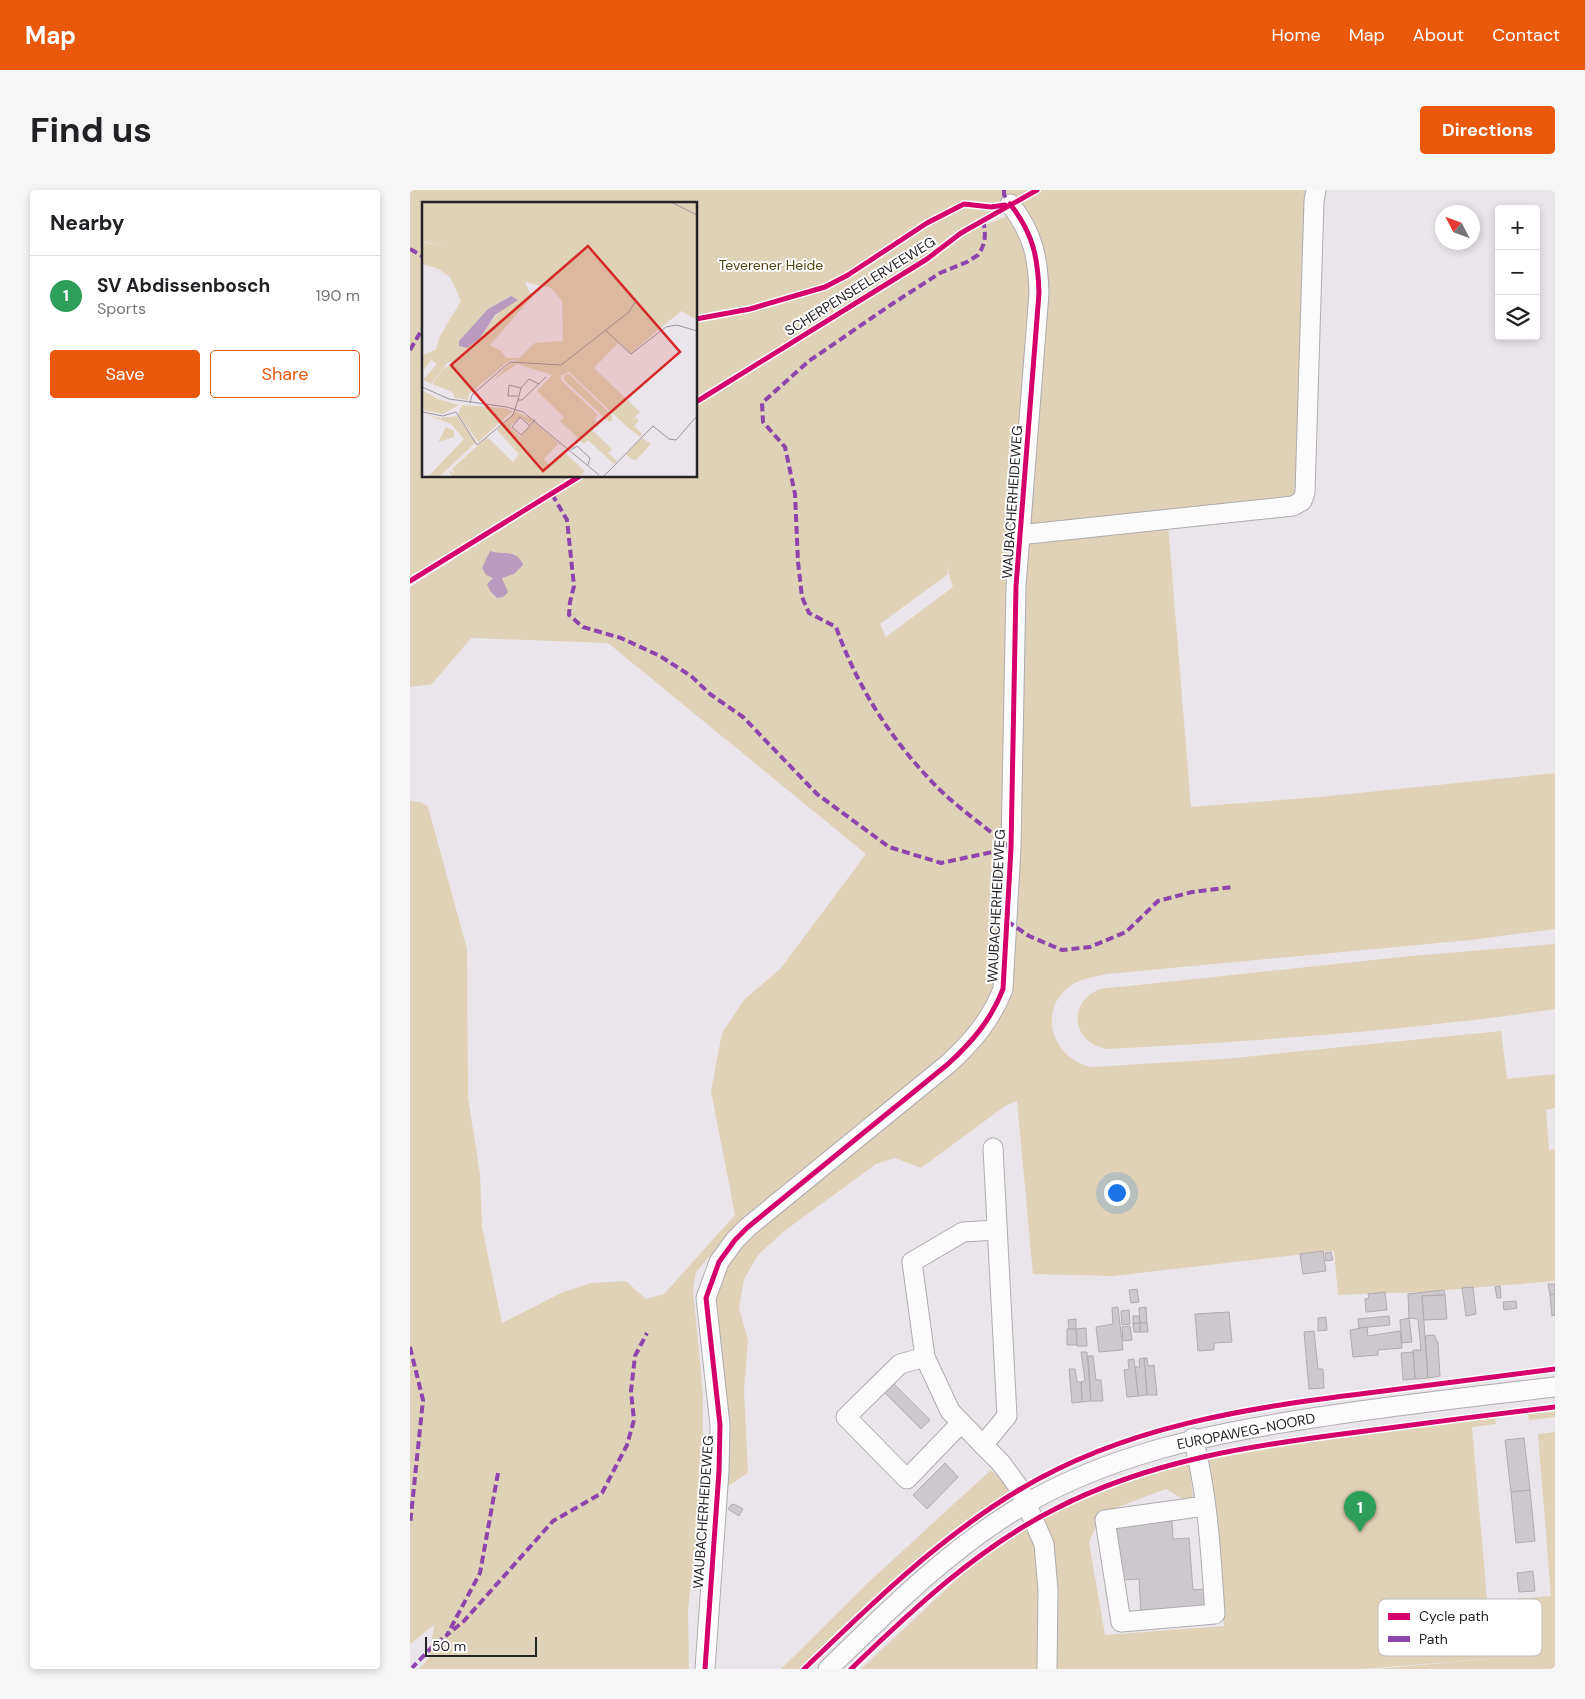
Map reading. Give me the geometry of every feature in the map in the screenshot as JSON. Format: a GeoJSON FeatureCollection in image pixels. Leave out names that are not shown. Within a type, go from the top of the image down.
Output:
{"type":"FeatureCollection","features":[{"type":"Feature","properties":{"kind":"street"},"geometry":{"type":"LineString","coordinates":[[1020,535],[1293,506],[1302,501],[1305,493],[1314,201],[1316,190]]}},
{"type":"Feature","properties":{"kind":"street","name":"WAUBACHERHEIDEWEG"},"geometry":{"type":"LineString","coordinates":[[705,1669],[720,1425],[706,1298],[714,1271],[724,1253],[748,1227],[948,1064],[972,1042],[995,1010],[1003,989],[1012,839],[1016,586],[1039,293],[1038,270],[1029,233],[1010,204]]}},
{"type":"Feature","properties":{"kind":"street"},"geometry":{"type":"LineString","coordinates":[[983,1445],[1007,1416],[993,1148]]}},
{"type":"Feature","properties":{"kind":"street"},"geometry":{"type":"LineString","coordinates":[[997,1230],[963,1232],[912,1262],[925,1357],[950,1411],[1001,1463],[1023,1496],[1040,1534],[1046,1553],[1048,1590],[1047,1669]]}},
{"type":"Feature","properties":{"kind":"street"},"geometry":{"type":"LineString","coordinates":[[925,1357],[900,1364],[846,1417],[906,1479],[961,1423]]}},
{"type":"Feature","properties":{"kind":"street","name":"EUROPAWEG-NOORD"},"geometry":{"type":"LineString","coordinates":[[828,1669],[900,1599],[1023,1496],[1103,1467],[1193,1438],[1248,1427],[1377,1408],[1555,1387]]}},
{"type":"Feature","properties":{"kind":"street"},"geometry":{"type":"LineString","coordinates":[[1193,1438],[1205,1506],[1215,1614],[1120,1622],[1105,1520],[1205,1506]]}},
{"type":"Feature","properties":{"kind":"green space","name":"Teverener Heide"},"geometry":{"type":"Polygon","coordinates":[[[410,190],[1310,190],[1296,496],[1167,513],[1191,807],[1319,797],[1555,773],[1555,929],[1471,940],[1107,974],[1092,977],[1074,983],[1060,996],[1054,1008],[1052,1021],[1054,1033],[1059,1045],[1067,1055],[1078,1063],[1092,1067],[1224,1059],[1501,1031],[1507,1079],[1555,1074],[1555,1108],[1546,1110],[1549,1150],[1555,1149],[1555,1281],[1422,1292],[1338,1295],[1334,1251],[1113,1276],[1033,1274],[1017,1101],[1005,1106],[921,1168],[895,1158],[876,1164],[783,1232],[758,1255],[744,1279],[739,1308],[748,1340],[744,1391],[748,1473],[725,1488],[727,1430],[715,1288],[718,1274],[751,1233],[746,1214],[696,1272],[693,1290],[703,1395],[703,1517],[691,1581],[688,1609],[689,1669],[419,1669],[429,1658],[434,1625],[410,1644],[410,801],[421,802],[428,807],[467,949],[468,1097],[480,1174],[482,1227],[502,1323],[563,1292],[592,1283],[626,1281],[646,1299],[664,1294],[735,1215],[711,1091],[722,1033],[744,1000],[781,968],[866,854],[608,643],[471,638],[432,684],[410,687],[410,587],[583,478],[698,478],[698,405],[931,259],[971,231],[1021,210],[995,214],[971,225],[929,256],[698,398],[698,202],[422,202],[422,478],[570,478],[410,577],[410,190]],[[946,565],[948,574],[880,624],[886,637],[953,587],[946,565]]]}},
{"type":"Feature","properties":{"kind":"green space"},"geometry":{"type":"Polygon","coordinates":[[[1555,944],[1555,1009],[1388,1029],[1108,1049],[1096,1046],[1087,1039],[1081,1031],[1078,1022],[1078,1012],[1082,1003],[1089,995],[1100,989],[1411,956],[1555,944]]]}},
{"type":"Feature","properties":{"kind":"green space"},"geometry":{"type":"Polygon","coordinates":[[[1555,1411],[1555,1417],[1529,1420],[1528,1414],[1555,1411]]]}},
{"type":"Feature","properties":{"kind":"green space"},"geometry":{"type":"Polygon","coordinates":[[[1495,1417],[1496,1424],[1472,1427],[1487,1599],[1378,1599],[1378,1656],[1542,1656],[1542,1599],[1514,1599],[1551,1596],[1538,1434],[1555,1432],[1555,1669],[1377,1669],[1488,1659],[1360,1669],[1057,1669],[1056,1640],[1038,1521],[1113,1485],[1189,1462],[1193,1498],[1185,1500],[1166,1489],[1102,1513],[1089,1542],[1105,1635],[1224,1626],[1205,1458],[1283,1444],[1495,1417]]]}},
{"type":"Feature","properties":{"kind":"green space"},"geometry":{"type":"Polygon","coordinates":[[[991,1470],[1004,1481],[1009,1493],[980,1511],[926,1552],[874,1598],[801,1669],[781,1669],[872,1579],[991,1470]]]}},
{"type":"Feature","properties":{"kind":"green space"},"geometry":{"type":"Polygon","coordinates":[[[1028,1528],[1040,1544],[1042,1669],[861,1669],[975,1562],[1028,1528]]]}},
{"type":"Feature","properties":{"kind":"shaded area"},"geometry":{"type":"Polygon","coordinates":[[[490,551],[514,555],[521,560],[523,565],[514,574],[502,578],[508,592],[503,597],[497,598],[490,591],[487,584],[493,578],[486,575],[482,568],[490,551]]]}},
{"type":"Feature","properties":{"kind":"building"},"geometry":{"type":"Polygon","coordinates":[[[1323,1251],[1326,1271],[1303,1274],[1300,1254],[1323,1251]]]}},
{"type":"Feature","properties":{"kind":"building"},"geometry":{"type":"Polygon","coordinates":[[[1331,1252],[1333,1260],[1326,1261],[1325,1253],[1331,1252]]]}},
{"type":"Feature","properties":{"kind":"building"},"geometry":{"type":"Polygon","coordinates":[[[1548,1284],[1555,1284],[1555,1294],[1550,1295],[1548,1284]]]}},
{"type":"Feature","properties":{"kind":"building"},"geometry":{"type":"Polygon","coordinates":[[[1500,1286],[1501,1298],[1497,1298],[1495,1287],[1500,1286]]]}},
{"type":"Feature","properties":{"kind":"building"},"geometry":{"type":"Polygon","coordinates":[[[1473,1287],[1476,1314],[1466,1316],[1462,1288],[1473,1287]]]}},
{"type":"Feature","properties":{"kind":"building"},"geometry":{"type":"Polygon","coordinates":[[[1137,1289],[1139,1302],[1131,1303],[1129,1290],[1137,1289]]]}},
{"type":"Feature","properties":{"kind":"building"},"geometry":{"type":"Polygon","coordinates":[[[1444,1290],[1445,1295],[1422,1296],[1428,1378],[1415,1379],[1413,1350],[1421,1350],[1418,1319],[1409,1318],[1408,1294],[1444,1290]]]}},
{"type":"Feature","properties":{"kind":"building"},"geometry":{"type":"Polygon","coordinates":[[[1385,1292],[1387,1310],[1366,1312],[1365,1299],[1369,1298],[1368,1294],[1385,1292]]]}},
{"type":"Feature","properties":{"kind":"building"},"geometry":{"type":"Polygon","coordinates":[[[1555,1294],[1555,1315],[1552,1316],[1550,1295],[1555,1294]]]}},
{"type":"Feature","properties":{"kind":"building"},"geometry":{"type":"Polygon","coordinates":[[[1445,1295],[1447,1319],[1424,1320],[1422,1296],[1445,1295]]]}},
{"type":"Feature","properties":{"kind":"building"},"geometry":{"type":"Polygon","coordinates":[[[1516,1301],[1517,1308],[1504,1310],[1503,1302],[1516,1301]]]}},
{"type":"Feature","properties":{"kind":"building"},"geometry":{"type":"Polygon","coordinates":[[[1118,1307],[1123,1350],[1099,1352],[1096,1327],[1113,1324],[1112,1308],[1118,1307]]]}},
{"type":"Feature","properties":{"kind":"building"},"geometry":{"type":"Polygon","coordinates":[[[1146,1307],[1147,1323],[1140,1323],[1139,1308],[1146,1307]]]}},
{"type":"Feature","properties":{"kind":"building"},"geometry":{"type":"Polygon","coordinates":[[[1129,1310],[1130,1324],[1122,1325],[1121,1311],[1129,1310]]]}},
{"type":"Feature","properties":{"kind":"building"},"geometry":{"type":"Polygon","coordinates":[[[1229,1312],[1232,1342],[1214,1343],[1214,1350],[1198,1351],[1195,1314],[1229,1312]]]}},
{"type":"Feature","properties":{"kind":"building"},"geometry":{"type":"Polygon","coordinates":[[[1133,1316],[1139,1316],[1140,1323],[1133,1324],[1133,1316]]]}},
{"type":"Feature","properties":{"kind":"building"},"geometry":{"type":"Polygon","coordinates":[[[1389,1316],[1390,1325],[1359,1328],[1358,1319],[1389,1316]]]}},
{"type":"Feature","properties":{"kind":"building"},"geometry":{"type":"Polygon","coordinates":[[[1326,1317],[1327,1330],[1318,1331],[1318,1318],[1326,1317]]]}},
{"type":"Feature","properties":{"kind":"building"},"geometry":{"type":"Polygon","coordinates":[[[1409,1318],[1412,1342],[1402,1343],[1400,1320],[1409,1318]]]}},
{"type":"Feature","properties":{"kind":"building"},"geometry":{"type":"Polygon","coordinates":[[[1076,1319],[1076,1329],[1069,1329],[1068,1320],[1076,1319]]]}},
{"type":"Feature","properties":{"kind":"building"},"geometry":{"type":"Polygon","coordinates":[[[1140,1323],[1140,1332],[1134,1332],[1133,1324],[1140,1323]]]}},
{"type":"Feature","properties":{"kind":"building"},"geometry":{"type":"Polygon","coordinates":[[[1140,1323],[1147,1323],[1148,1332],[1140,1332],[1140,1323]]]}},
{"type":"Feature","properties":{"kind":"building"},"geometry":{"type":"Polygon","coordinates":[[[1130,1326],[1132,1340],[1123,1341],[1122,1327],[1130,1326]]]}},
{"type":"Feature","properties":{"kind":"building"},"geometry":{"type":"Polygon","coordinates":[[[1367,1327],[1368,1336],[1400,1331],[1402,1348],[1378,1350],[1378,1355],[1353,1357],[1350,1330],[1367,1327]]]}},
{"type":"Feature","properties":{"kind":"building"},"geometry":{"type":"Polygon","coordinates":[[[1086,1328],[1087,1346],[1077,1346],[1076,1329],[1086,1328]]]}},
{"type":"Feature","properties":{"kind":"building"},"geometry":{"type":"Polygon","coordinates":[[[1067,1329],[1076,1329],[1077,1345],[1067,1345],[1067,1329]]]}},
{"type":"Feature","properties":{"kind":"building"},"geometry":{"type":"Polygon","coordinates":[[[1314,1331],[1318,1369],[1323,1369],[1324,1388],[1309,1389],[1304,1332],[1314,1331]]]}},
{"type":"Feature","properties":{"kind":"building"},"geometry":{"type":"Polygon","coordinates":[[[1434,1335],[1438,1343],[1440,1376],[1428,1378],[1425,1336],[1434,1335]]]}},
{"type":"Feature","properties":{"kind":"building"},"geometry":{"type":"Polygon","coordinates":[[[1081,1352],[1087,1352],[1091,1401],[1082,1402],[1081,1382],[1085,1381],[1081,1352]]]}},
{"type":"Feature","properties":{"kind":"building"},"geometry":{"type":"Polygon","coordinates":[[[1413,1352],[1415,1379],[1403,1380],[1401,1353],[1413,1352]]]}},
{"type":"Feature","properties":{"kind":"building"},"geometry":{"type":"Polygon","coordinates":[[[1088,1356],[1093,1356],[1096,1380],[1101,1380],[1103,1401],[1091,1401],[1088,1356]]]}},
{"type":"Feature","properties":{"kind":"building"},"geometry":{"type":"Polygon","coordinates":[[[1144,1358],[1147,1358],[1148,1366],[1154,1365],[1157,1395],[1147,1395],[1144,1358]]]}},
{"type":"Feature","properties":{"kind":"building"},"geometry":{"type":"Polygon","coordinates":[[[1144,1358],[1147,1395],[1138,1396],[1135,1367],[1140,1367],[1139,1359],[1144,1358]]]}},
{"type":"Feature","properties":{"kind":"building"},"geometry":{"type":"Polygon","coordinates":[[[1134,1359],[1138,1396],[1127,1397],[1124,1370],[1129,1369],[1128,1360],[1134,1359]]]}},
{"type":"Feature","properties":{"kind":"building"},"geometry":{"type":"Polygon","coordinates":[[[1069,1369],[1075,1369],[1077,1382],[1081,1382],[1082,1402],[1072,1403],[1069,1369]]]}},
{"type":"Feature","properties":{"kind":"building"},"geometry":{"type":"Polygon","coordinates":[[[893,1383],[930,1420],[921,1429],[884,1392],[893,1383]]]}},
{"type":"Feature","properties":{"kind":"building"},"geometry":{"type":"Polygon","coordinates":[[[1524,1438],[1530,1490],[1511,1492],[1505,1440],[1524,1438]]]}},
{"type":"Feature","properties":{"kind":"building"},"geometry":{"type":"Polygon","coordinates":[[[945,1463],[958,1477],[927,1509],[913,1495],[945,1463]]]}},
{"type":"Feature","properties":{"kind":"building"},"geometry":{"type":"Polygon","coordinates":[[[1530,1490],[1535,1541],[1516,1543],[1511,1492],[1530,1490]]]}},
{"type":"Feature","properties":{"kind":"building"},"geometry":{"type":"Polygon","coordinates":[[[734,1504],[743,1509],[739,1516],[728,1509],[734,1504]]]}},
{"type":"Feature","properties":{"kind":"building"},"geometry":{"type":"Polygon","coordinates":[[[1149,1521],[1149,1523],[1172,1521],[1173,1539],[1189,1538],[1193,1590],[1205,1589],[1207,1610],[1141,1615],[1139,1579],[1122,1580],[1115,1527],[1149,1521]]]}},
{"type":"Feature","properties":{"kind":"building"},"geometry":{"type":"Polygon","coordinates":[[[1533,1571],[1535,1591],[1519,1592],[1517,1573],[1533,1571]]]}},
{"type":"Feature","properties":{"kind":"marked path"},"geometry":{"type":"LineString","coordinates":[[1004,190],[1004,195],[1010,204],[1006,205]]}},
{"type":"Feature","properties":{"kind":"marked path"},"geometry":{"type":"LineString","coordinates":[[983,220],[985,238],[983,247],[978,255],[967,262],[940,273],[892,304],[809,361],[762,403],[763,422],[785,447],[795,494],[798,562],[802,597],[809,613],[836,627],[866,693],[892,734],[923,772],[948,798],[1011,848]]}},
{"type":"Feature","properties":{"kind":"marked path"},"geometry":{"type":"LineString","coordinates":[[410,249],[422,256]]}},
{"type":"Feature","properties":{"kind":"marked path"},"geometry":{"type":"LineString","coordinates":[[410,350],[422,329]]}},
{"type":"Feature","properties":{"kind":"marked path"},"geometry":{"type":"LineString","coordinates":[[552,494],[567,520],[574,586],[569,615],[583,627],[621,638],[660,656],[691,676],[710,694],[743,717],[817,794],[889,847],[941,863],[1011,848]]}},
{"type":"Feature","properties":{"kind":"marked path"},"geometry":{"type":"LineString","coordinates":[[1007,921],[1029,936],[1062,950],[1090,947],[1126,932],[1158,901],[1192,892],[1233,887]]}},
{"type":"Feature","properties":{"kind":"marked path"},"geometry":{"type":"LineString","coordinates":[[498,1473],[480,1573],[447,1635],[464,1621],[553,1521],[602,1493],[627,1445],[634,1420],[631,1391],[635,1356],[647,1333]]}},
{"type":"Feature","properties":{"kind":"marked path"},"geometry":{"type":"LineString","coordinates":[[410,1347],[423,1400],[410,1525]]}},
{"type":"Feature","properties":{"kind":"marked path"},"geometry":{"type":"LineString","coordinates":[[411,1669],[431,1648],[447,1635]]}},
{"type":"Feature","properties":{"kind":"cycle path","name":"SCHERPENSEELERVEEWEG"},"geometry":{"type":"LineString","coordinates":[[698,401],[927,259],[961,233],[1037,190]]}},
{"type":"Feature","properties":{"kind":"cycle path","name":"SCHERPENSEELERVEEWEG"},"geometry":{"type":"LineString","coordinates":[[698,319],[750,309],[825,287],[848,275],[927,223],[964,204],[991,207],[1005,205]]}},
{"type":"Feature","properties":{"kind":"cycle path"},"geometry":{"type":"LineString","coordinates":[[705,1669],[719,1471],[720,1425],[706,1298],[719,1262],[735,1240],[748,1227],[957,1056],[987,1021],[1003,989],[1011,848],[1016,586],[1039,293],[1033,246],[1024,225],[1010,204]]}},
{"type":"Feature","properties":{"kind":"cycle path"},"geometry":{"type":"LineString","coordinates":[[410,581],[577,478]]}},
{"type":"Feature","properties":{"kind":"cycle path"},"geometry":{"type":"LineString","coordinates":[[804,1669],[880,1596],[961,1529],[1019,1490],[1059,1468],[1101,1450],[1144,1435],[1232,1413],[1277,1405],[1555,1369]]}},
{"type":"Feature","properties":{"kind":"cycle path"},"geometry":{"type":"LineString","coordinates":[[851,1669],[922,1602],[999,1542],[1055,1509],[1091,1492],[1128,1478],[1203,1457],[1241,1449],[1407,1425],[1555,1407]]}},
{"type":"Feature","properties":{"kind":"place","name":"SV Abdissenbosch"},"geometry":{"type":"Point","coordinates":[1360,1532]}}]}
